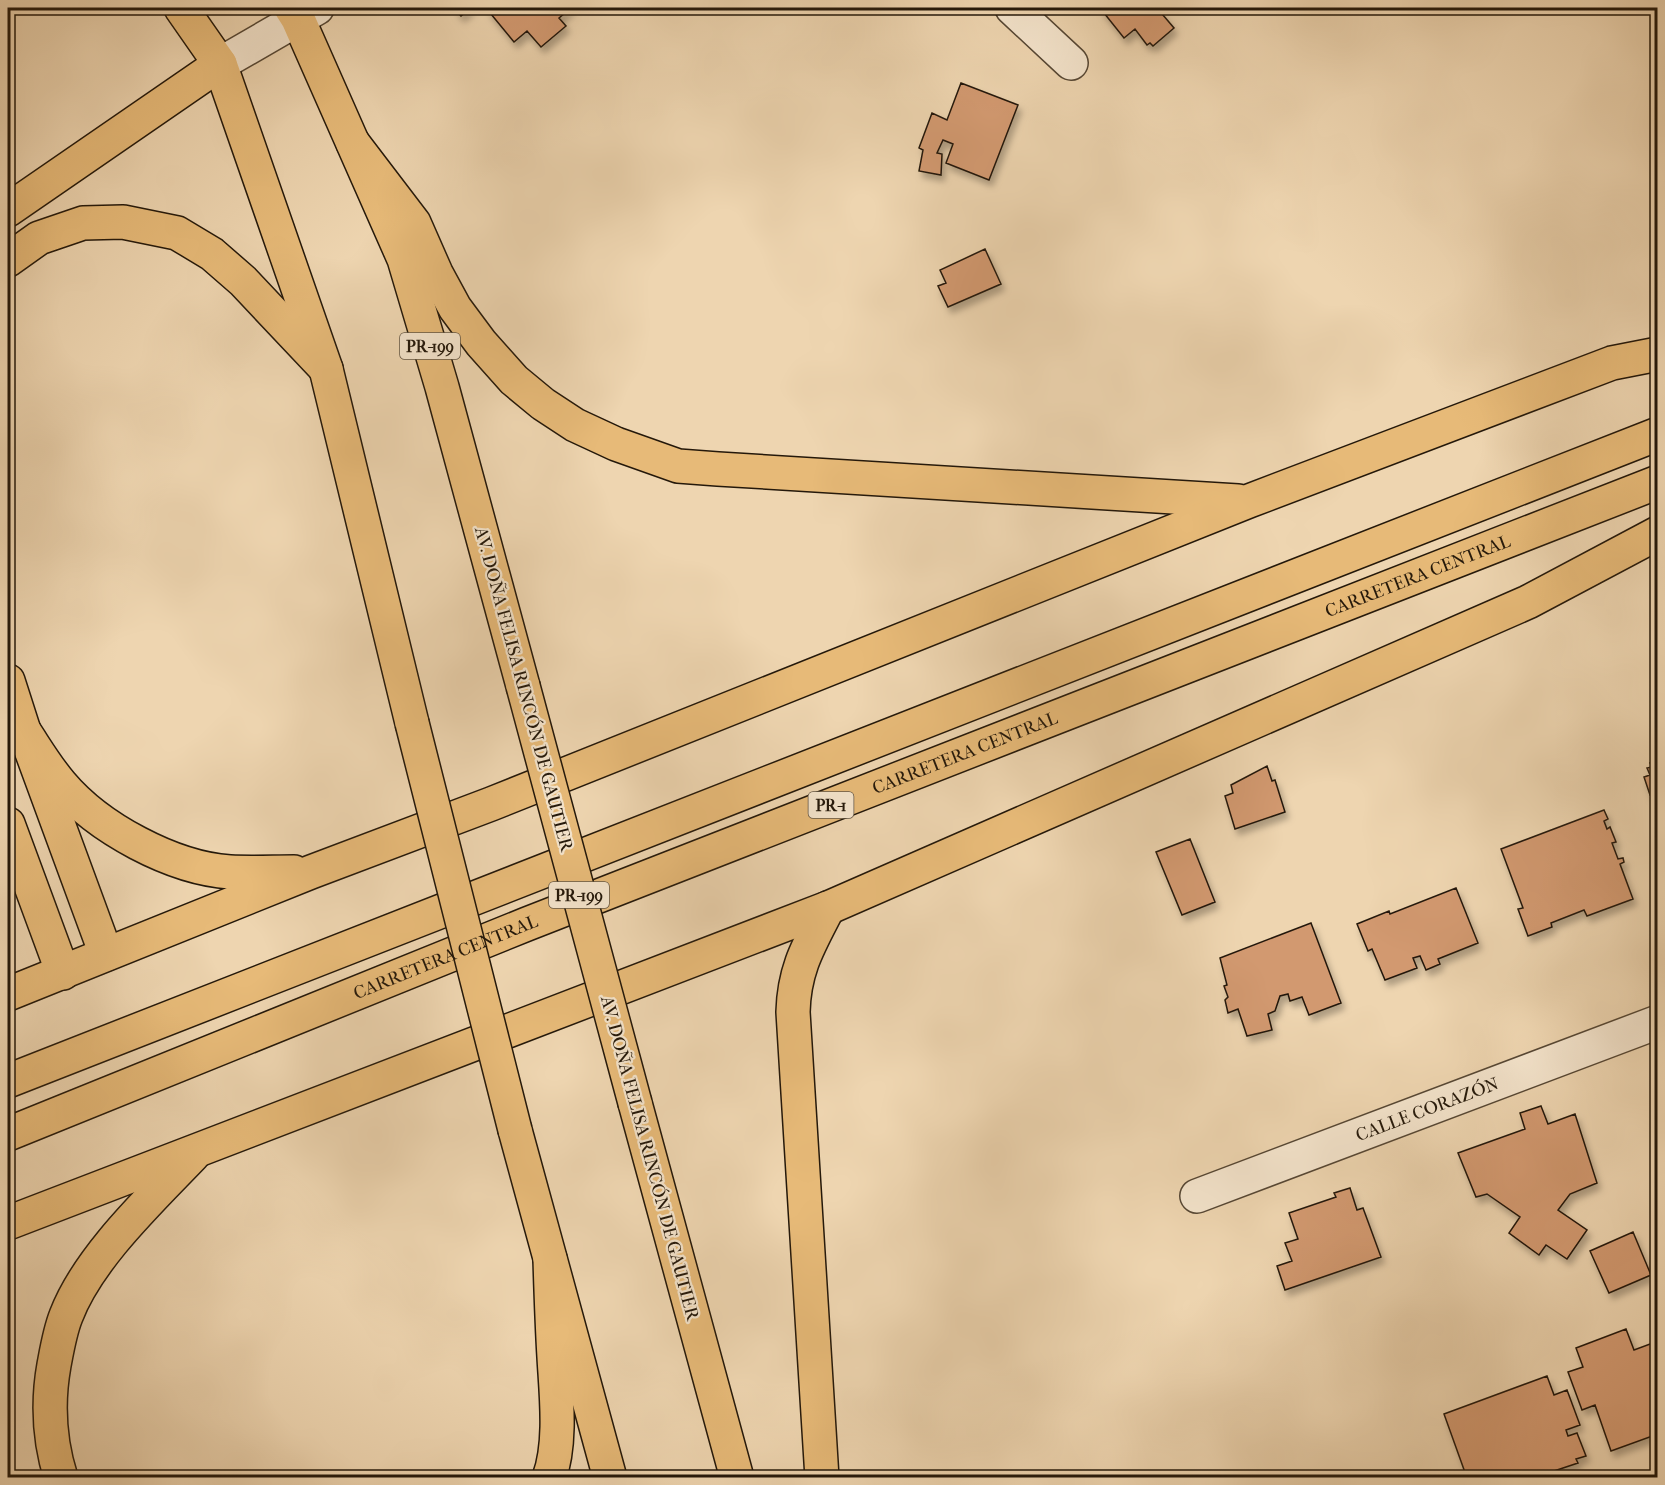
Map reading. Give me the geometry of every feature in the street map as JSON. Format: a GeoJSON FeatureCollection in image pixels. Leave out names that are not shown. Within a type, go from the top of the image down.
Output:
{"type":"FeatureCollection","features":[{"type":"Feature","properties":{"kind":"main road"},"geometry":{"type":"LineString","coordinates":[[181,8],[220,64],[326,369],[412,723],[515,1130],[610,1478]]}},
{"type":"Feature","properties":{"kind":"main road","name":"AV. DOÑA FELISA RINCÓN DE GAUTIER"},"geometry":{"type":"LineString","coordinates":[[302,11],[353,143],[404,259],[442,387],[737,1478]]}},
{"type":"Feature","properties":{"kind":"main road"},"geometry":{"type":"LineString","coordinates":[[8,210],[220,64]]}},
{"type":"Feature","properties":{"kind":"main road"},"geometry":{"type":"LineString","coordinates":[[353,143],[414,223],[454,308],[481,343],[514,380],[543,404],[575,425],[616,444],[678,466],[1249,501]]}},
{"type":"Feature","properties":{"kind":"main road"},"geometry":{"type":"LineString","coordinates":[[8,260],[39,238],[83,223],[123,222],[177,233],[212,254],[243,281],[326,369]]}},
{"type":"Feature","properties":{"kind":"main road"},"geometry":{"type":"LineString","coordinates":[[8,994],[1249,501],[1612,363],[1658,354]]}},
{"type":"Feature","properties":{"kind":"main road","name":"PR-1"},"geometry":{"type":"LineString","coordinates":[[8,1081],[1658,434]]}},
{"type":"Feature","properties":{"kind":"main road","name":"CARRETERA CENTRAL"},"geometry":{"type":"LineString","coordinates":[[8,1134],[516,928],[1658,483]]}},
{"type":"Feature","properties":{"kind":"main road"},"geometry":{"type":"LineString","coordinates":[[8,1223],[537,1022],[828,908],[1528,602],[1658,533]]}},
{"type":"Feature","properties":{"kind":"main road"},"geometry":{"type":"LineString","coordinates":[[8,681],[24,731],[106,954]]}},
{"type":"Feature","properties":{"kind":"main road"},"geometry":{"type":"LineString","coordinates":[[24,731],[61,784],[76,800],[97,817],[151,851],[228,872],[311,872]]}},
{"type":"Feature","properties":{"kind":"main road"},"geometry":{"type":"LineString","coordinates":[[8,824],[63,973]]}},
{"type":"Feature","properties":{"kind":"main road"},"geometry":{"type":"LineString","coordinates":[[822,1478],[793,1012],[796,979],[804,954],[828,908]]}},
{"type":"Feature","properties":{"kind":"main road"},"geometry":{"type":"LineString","coordinates":[[61,1478],[52,1450],[49,1411],[50,1388],[65,1316],[85,1281],[114,1240],[199,1149]]}},
{"type":"Feature","properties":{"kind":"main road"},"geometry":{"type":"LineString","coordinates":[[549,1478],[555,1450],[556,1428],[550,1259]]}},
{"type":"Feature","properties":{"kind":"street"},"geometry":{"type":"LineString","coordinates":[[1012,8],[1071,63]]}},
{"type":"Feature","properties":{"kind":"street"},"geometry":{"type":"LineString","coordinates":[[220,64],[302,11]]}},
{"type":"Feature","properties":{"kind":"street"},"geometry":{"type":"LineString","coordinates":[[1612,363],[1658,344]]}},
{"type":"Feature","properties":{"kind":"street","name":"CALLE CORAZÓN"},"geometry":{"type":"LineString","coordinates":[[1197,1196],[1658,1022]]}},
{"type":"Feature","properties":{"kind":"building"},"geometry":{"type":"Polygon","coordinates":[[[454,8],[471,8],[461,16],[454,8]]]}},
{"type":"Feature","properties":{"kind":"building"},"geometry":{"type":"Polygon","coordinates":[[[486,8],[571,8],[559,18],[566,26],[541,47],[527,31],[514,42],[486,8]]]}},
{"type":"Feature","properties":{"kind":"building"},"geometry":{"type":"Polygon","coordinates":[[[1100,8],[1157,8],[1174,28],[1153,46],[1150,43],[1147,45],[1135,29],[1124,38],[1100,8]]]}},
{"type":"Feature","properties":{"kind":"building"},"geometry":{"type":"Polygon","coordinates":[[[961,83],[1018,105],[989,180],[946,163],[953,144],[943,140],[937,153],[942,154],[941,175],[919,171],[923,150],[919,148],[932,113],[947,120],[961,83]]]}},
{"type":"Feature","properties":{"kind":"building"},"geometry":{"type":"Polygon","coordinates":[[[985,249],[1001,284],[948,307],[938,286],[946,283],[940,270],[985,249]]]}},
{"type":"Feature","properties":{"kind":"building"},"geometry":{"type":"Polygon","coordinates":[[[1658,760],[1658,795],[1656,792],[1650,795],[1644,777],[1650,775],[1647,768],[1652,767],[1650,763],[1658,760]]]}},
{"type":"Feature","properties":{"kind":"building"},"geometry":{"type":"Polygon","coordinates":[[[1267,766],[1272,781],[1275,780],[1285,812],[1235,829],[1225,796],[1233,793],[1231,785],[1267,766]]]}},
{"type":"Feature","properties":{"kind":"building"},"geometry":{"type":"Polygon","coordinates":[[[1604,810],[1608,819],[1604,821],[1607,829],[1610,827],[1616,842],[1612,843],[1618,859],[1623,858],[1624,862],[1620,864],[1633,899],[1587,916],[1584,910],[1551,923],[1552,927],[1528,936],[1518,909],[1523,908],[1501,849],[1604,810]]]}},
{"type":"Feature","properties":{"kind":"building"},"geometry":{"type":"Polygon","coordinates":[[[1190,839],[1215,902],[1182,915],[1156,852],[1190,839]]]}},
{"type":"Feature","properties":{"kind":"building"},"geometry":{"type":"Polygon","coordinates":[[[1456,888],[1478,943],[1438,959],[1440,964],[1426,970],[1420,956],[1413,958],[1417,968],[1385,980],[1372,949],[1368,951],[1357,924],[1389,911],[1390,914],[1456,888]]]}},
{"type":"Feature","properties":{"kind":"building"},"geometry":{"type":"Polygon","coordinates":[[[1311,923],[1341,1003],[1309,1015],[1302,997],[1290,1001],[1288,994],[1280,996],[1275,1011],[1268,1014],[1272,1030],[1247,1036],[1238,1009],[1228,1013],[1225,1000],[1228,997],[1224,986],[1227,985],[1220,958],[1311,923]]]}},
{"type":"Feature","properties":{"kind":"building"},"geometry":{"type":"Polygon","coordinates":[[[1541,1106],[1548,1124],[1575,1114],[1597,1183],[1570,1194],[1558,1210],[1587,1230],[1567,1259],[1546,1245],[1539,1255],[1509,1233],[1520,1217],[1487,1194],[1476,1197],[1458,1153],[1525,1129],[1520,1113],[1541,1106]]]}},
{"type":"Feature","properties":{"kind":"building"},"geometry":{"type":"Polygon","coordinates":[[[1350,1188],[1357,1210],[1363,1208],[1381,1257],[1285,1290],[1277,1266],[1292,1261],[1285,1243],[1298,1239],[1289,1213],[1336,1197],[1334,1193],[1350,1188]]]}},
{"type":"Feature","properties":{"kind":"building"},"geometry":{"type":"Polygon","coordinates":[[[1633,1232],[1651,1275],[1609,1293],[1590,1251],[1633,1232]]]}},
{"type":"Feature","properties":{"kind":"building"},"geometry":{"type":"Polygon","coordinates":[[[1626,1329],[1634,1350],[1658,1341],[1658,1434],[1611,1451],[1595,1405],[1582,1410],[1568,1372],[1583,1367],[1576,1348],[1626,1329]]]}},
{"type":"Feature","properties":{"kind":"building"},"geometry":{"type":"Polygon","coordinates":[[[1547,1376],[1554,1395],[1567,1390],[1580,1425],[1566,1430],[1568,1436],[1577,1433],[1586,1456],[1576,1459],[1578,1463],[1551,1472],[1552,1475],[1546,1478],[1467,1478],[1444,1414],[1547,1376]]]}}]}
